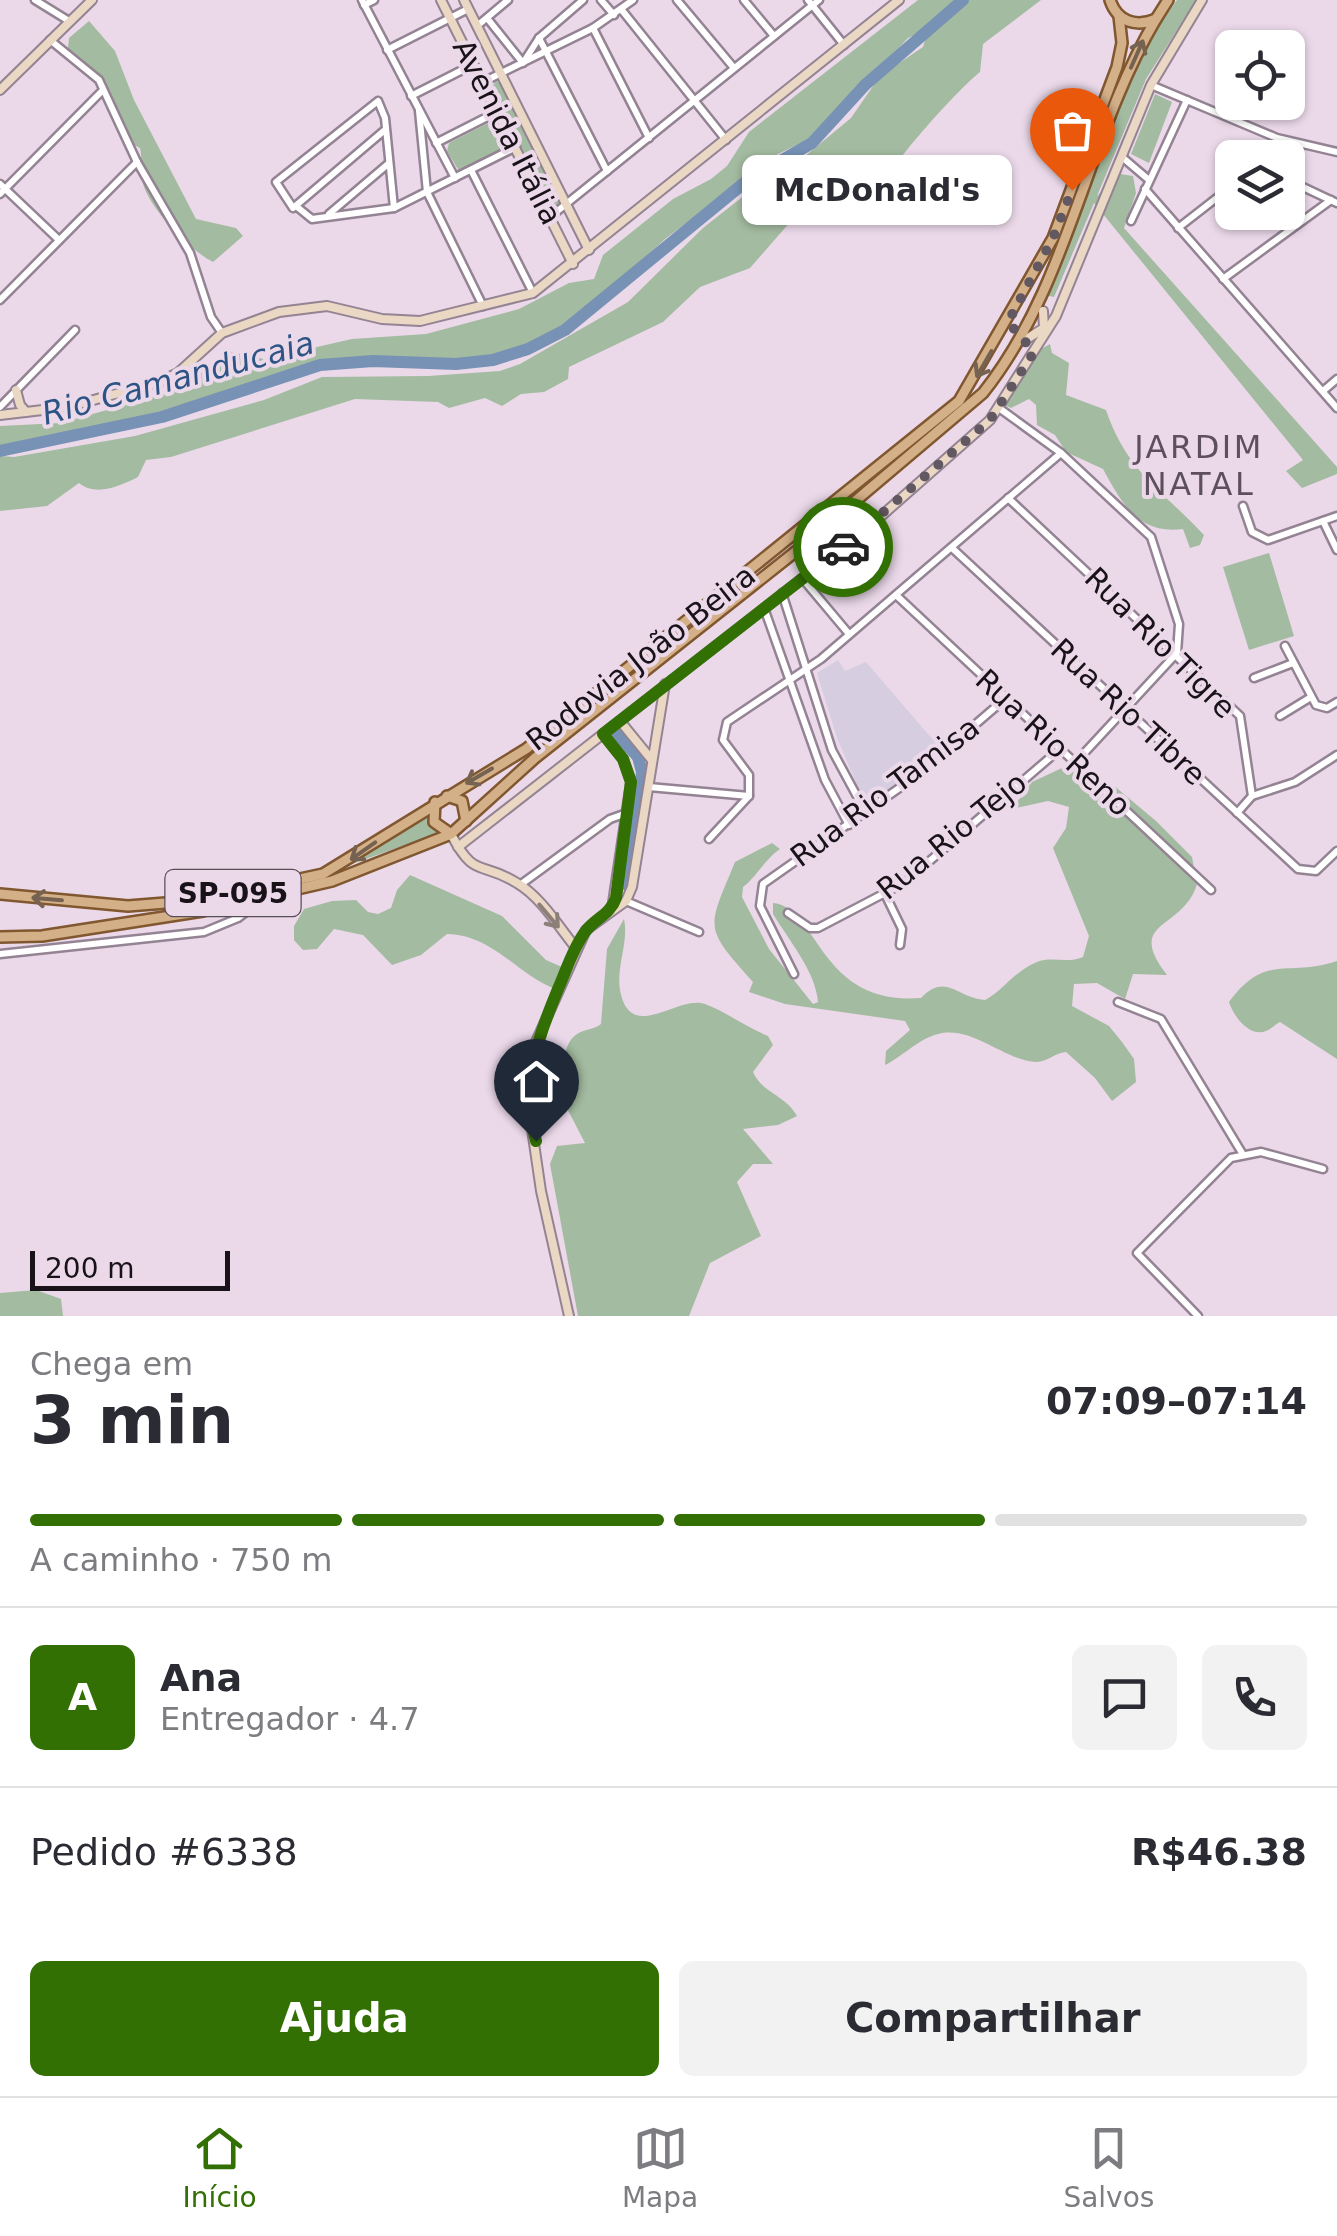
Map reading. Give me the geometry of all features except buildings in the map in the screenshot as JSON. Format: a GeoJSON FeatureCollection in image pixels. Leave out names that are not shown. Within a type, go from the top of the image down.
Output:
{"type":"FeatureCollection","features":[{"type":"Feature","properties":{"kind":"main road"},"geometry":{"type":"LineString","coordinates":[[1110,0],[1119,16],[1137,24],[1156,19]]}},
{"type":"Feature","properties":{"kind":"main road","name":"SP-095"},"geometry":{"type":"LineString","coordinates":[[1156,19],[1168,0]]}},
{"type":"Feature","properties":{"kind":"main road","name":"Rodovia João Beira"},"geometry":{"type":"LineString","coordinates":[[0,894],[128,906],[203,900],[323,874],[526,749],[948,412],[972,383],[1061,221],[1117,67],[1122,43],[1119,16]]}},
{"type":"Feature","properties":{"kind":"main road","name":"Rodovia João Beira"},"geometry":{"type":"LineString","coordinates":[[0,937],[117,925],[332,882],[451,834],[535,758],[968,410],[1004,367],[1038,309],[1128,74],[1156,19]]}},
{"type":"Feature","properties":{"kind":"main road"},"geometry":{"type":"LineString","coordinates":[[1018,303],[1038,309]]}},
{"type":"Feature","properties":{"kind":"main road"},"geometry":{"type":"LineString","coordinates":[[1008,322],[1022,338]]}},
{"type":"Feature","properties":{"kind":"main road"},"geometry":{"type":"LineString","coordinates":[[451,834],[434,822],[439,800],[462,802],[466,821]]}},
{"type":"Feature","properties":{"kind":"street"},"geometry":{"type":"LineString","coordinates":[[36,0],[69,21]]}},
{"type":"Feature","properties":{"kind":"street"},"geometry":{"type":"LineString","coordinates":[[0,90],[92,0]]}},
{"type":"Feature","properties":{"kind":"street"},"geometry":{"type":"LineString","coordinates":[[374,0],[363,2],[454,178]]}},
{"type":"Feature","properties":{"kind":"street","name":"Avenida Itália"},"geometry":{"type":"LineString","coordinates":[[441,0],[572,264]]}},
{"type":"Feature","properties":{"kind":"street"},"geometry":{"type":"LineString","coordinates":[[477,26],[508,0]]}},
{"type":"Feature","properties":{"kind":"street"},"geometry":{"type":"LineString","coordinates":[[523,63],[539,38],[584,0]]}},
{"type":"Feature","properties":{"kind":"street"},"geometry":{"type":"LineString","coordinates":[[601,0],[614,15]]}},
{"type":"Feature","properties":{"kind":"street"},"geometry":{"type":"LineString","coordinates":[[483,82],[593,28],[633,0]]}},
{"type":"Feature","properties":{"kind":"street"},"geometry":{"type":"LineString","coordinates":[[678,0],[734,68]]}},
{"type":"Feature","properties":{"kind":"street"},"geometry":{"type":"LineString","coordinates":[[744,0],[774,36]]}},
{"type":"Feature","properties":{"kind":"street"},"geometry":{"type":"LineString","coordinates":[[0,415],[68,407],[159,382],[178,373],[222,334],[247,321],[303,306],[352,310],[404,322],[533,293],[899,0]]}},
{"type":"Feature","properties":{"kind":"street"},"geometry":{"type":"LineString","coordinates":[[458,847],[871,525],[999,408],[1056,316],[1151,85],[1202,0]]}},
{"type":"Feature","properties":{"kind":"street"},"geometry":{"type":"LineString","coordinates":[[550,217],[813,2],[844,45]]}},
{"type":"Feature","properties":{"kind":"street"},"geometry":{"type":"LineString","coordinates":[[387,50],[450,18],[466,4]]}},
{"type":"Feature","properties":{"kind":"street","name":"Avenida Itália"},"geometry":{"type":"LineString","coordinates":[[466,4],[589,250]]}},
{"type":"Feature","properties":{"kind":"street"},"geometry":{"type":"LineString","coordinates":[[621,9],[726,140]]}},
{"type":"Feature","properties":{"kind":"street"},"geometry":{"type":"LineString","coordinates":[[487,18],[523,63]]}},
{"type":"Feature","properties":{"kind":"street"},"geometry":{"type":"LineString","coordinates":[[593,28],[648,138]]}},
{"type":"Feature","properties":{"kind":"street"},"geometry":{"type":"LineString","coordinates":[[539,38],[607,171]]}},
{"type":"Feature","properties":{"kind":"street"},"geometry":{"type":"LineString","coordinates":[[50,40],[92,70],[137,162],[190,253],[211,317],[222,334]]}},
{"type":"Feature","properties":{"kind":"street"},"geometry":{"type":"LineString","coordinates":[[410,96],[474,64]]}},
{"type":"Feature","properties":{"kind":"street"},"geometry":{"type":"LineString","coordinates":[[1151,85],[1277,138],[1337,152]]}},
{"type":"Feature","properties":{"kind":"street"},"geometry":{"type":"LineString","coordinates":[[59,240],[2,189],[103,90]]}},
{"type":"Feature","properties":{"kind":"street"},"geometry":{"type":"LineString","coordinates":[[1131,220],[1186,100]]}},
{"type":"Feature","properties":{"kind":"street"},"geometry":{"type":"LineString","coordinates":[[394,208],[386,128],[378,102],[276,182],[294,208],[312,219],[394,208],[516,148]]}},
{"type":"Feature","properties":{"kind":"street"},"geometry":{"type":"LineString","coordinates":[[418,111],[427,192],[483,306]]}},
{"type":"Feature","properties":{"kind":"street"},"geometry":{"type":"LineString","coordinates":[[436,143],[498,111]]}},
{"type":"Feature","properties":{"kind":"street"},"geometry":{"type":"LineString","coordinates":[[296,206],[386,128]]}},
{"type":"Feature","properties":{"kind":"street"},"geometry":{"type":"LineString","coordinates":[[1122,158],[1149,180]]}},
{"type":"Feature","properties":{"kind":"street"},"geometry":{"type":"LineString","coordinates":[[0,300],[137,162]]}},
{"type":"Feature","properties":{"kind":"street"},"geometry":{"type":"LineString","coordinates":[[329,214],[389,163]]}},
{"type":"Feature","properties":{"kind":"street"},"geometry":{"type":"LineString","coordinates":[[470,170],[533,293]]}},
{"type":"Feature","properties":{"kind":"street"},"geometry":{"type":"LineString","coordinates":[[1223,279],[1334,202],[1305,188]]}},
{"type":"Feature","properties":{"kind":"street"},"geometry":{"type":"LineString","coordinates":[[1145,189],[1337,408]]}},
{"type":"Feature","properties":{"kind":"street"},"geometry":{"type":"LineString","coordinates":[[1178,228],[1215,199]]}},
{"type":"Feature","properties":{"kind":"street"},"geometry":{"type":"LineString","coordinates":[[1038,309],[1056,316]]}},
{"type":"Feature","properties":{"kind":"street"},"geometry":{"type":"LineString","coordinates":[[1034,352],[1022,338],[1044,328],[1038,309]]}},
{"type":"Feature","properties":{"kind":"street"},"geometry":{"type":"LineString","coordinates":[[0,407],[74,330]]}},
{"type":"Feature","properties":{"kind":"street"},"geometry":{"type":"LineString","coordinates":[[1322,392],[1337,379]]}},
{"type":"Feature","properties":{"kind":"street"},"geometry":{"type":"LineString","coordinates":[[16,390],[26,412]]}},
{"type":"Feature","properties":{"kind":"street"},"geometry":{"type":"LineString","coordinates":[[999,408],[1061,452],[1151,536],[1179,624],[1177,653],[1075,763]]}},
{"type":"Feature","properties":{"kind":"street"},"geometry":{"type":"LineString","coordinates":[[709,839],[749,796],[749,775],[728,748],[723,731],[727,722],[850,634],[1061,452]]}},
{"type":"Feature","properties":{"kind":"street","name":"Rua Rio Tigre"},"geometry":{"type":"LineString","coordinates":[[1008,498],[1240,716],[1252,796]]}},
{"type":"Feature","properties":{"kind":"street"},"geometry":{"type":"LineString","coordinates":[[1244,506],[1258,538],[1268,540],[1337,516]]}},
{"type":"Feature","properties":{"kind":"street"},"geometry":{"type":"LineString","coordinates":[[1323,521],[1337,550]]}},
{"type":"Feature","properties":{"kind":"street","name":"Rua Rio Tibre"},"geometry":{"type":"LineString","coordinates":[[952,548],[1237,813],[1306,872],[1316,870],[1337,851]]}},
{"type":"Feature","properties":{"kind":"street"},"geometry":{"type":"LineString","coordinates":[[802,578],[850,634]]}},
{"type":"Feature","properties":{"kind":"street"},"geometry":{"type":"LineString","coordinates":[[782,593],[804,670],[840,769],[866,813]]}},
{"type":"Feature","properties":{"kind":"street","name":"Rua Rio Reno"},"geometry":{"type":"LineString","coordinates":[[896,595],[1211,890]]}},
{"type":"Feature","properties":{"kind":"street"},"geometry":{"type":"LineString","coordinates":[[764,607],[825,780],[849,825]]}},
{"type":"Feature","properties":{"kind":"street"},"geometry":{"type":"LineString","coordinates":[[1285,646],[1321,708],[1336,703]]}},
{"type":"Feature","properties":{"kind":"street"},"geometry":{"type":"LineString","coordinates":[[1254,678],[1294,663]]}},
{"type":"Feature","properties":{"kind":"street"},"geometry":{"type":"LineString","coordinates":[[568,1316],[540,1190],[528,1092],[535,1044],[586,930],[621,899],[649,787],[665,684]]}},
{"type":"Feature","properties":{"kind":"street"},"geometry":{"type":"LineString","coordinates":[[1280,716],[1312,697]]}},
{"type":"Feature","properties":{"kind":"street","name":"Rua Rio Tamisa"},"geometry":{"type":"LineString","coordinates":[[794,974],[760,906],[763,884],[866,813],[1006,698]]}},
{"type":"Feature","properties":{"kind":"street"},"geometry":{"type":"LineString","coordinates":[[620,721],[651,759]]}},
{"type":"Feature","properties":{"kind":"street"},"geometry":{"type":"LineString","coordinates":[[603,734],[628,769],[631,782],[624,814],[621,899]]}},
{"type":"Feature","properties":{"kind":"street","name":"Rua Rio Tejo"},"geometry":{"type":"LineString","coordinates":[[788,912],[810,928],[818,928],[885,894],[1060,749]]}},
{"type":"Feature","properties":{"kind":"street"},"geometry":{"type":"LineString","coordinates":[[1237,813],[1252,796],[1295,782],[1337,755]]}},
{"type":"Feature","properties":{"kind":"street"},"geometry":{"type":"LineString","coordinates":[[649,787],[749,796]]}},
{"type":"Feature","properties":{"kind":"street"},"geometry":{"type":"LineString","coordinates":[[520,885],[610,819],[624,814]]}},
{"type":"Feature","properties":{"kind":"street"},"geometry":{"type":"LineString","coordinates":[[451,834],[471,864],[520,885],[576,948]]}},
{"type":"Feature","properties":{"kind":"street"},"geometry":{"type":"LineString","coordinates":[[885,894],[902,929],[900,946]]}},
{"type":"Feature","properties":{"kind":"street"},"geometry":{"type":"LineString","coordinates":[[0,954],[204,932],[238,918],[267,896]]}},
{"type":"Feature","properties":{"kind":"street"},"geometry":{"type":"LineString","coordinates":[[621,899],[699,932]]}},
{"type":"Feature","properties":{"kind":"street"},"geometry":{"type":"LineString","coordinates":[[1118,1002],[1160,1019],[1242,1153]]}},
{"type":"Feature","properties":{"kind":"street"},"geometry":{"type":"LineString","coordinates":[[1198,1316],[1137,1253],[1231,1158],[1242,1153],[1282,1156],[1323,1169]]}},
{"type":"Feature","properties":{"kind":"shaded area"},"geometry":{"type":"Polygon","coordinates":[[[838,660],[845,671],[866,662],[940,748],[908,779],[870,802],[863,799],[837,738],[817,673],[838,660]]]}},
{"type":"Feature","properties":{"kind":"green space"},"geometry":{"type":"Polygon","coordinates":[[[918,0],[1041,0],[983,44],[980,72],[906,151],[877,196],[868,198],[843,183],[819,189],[750,268],[700,287],[663,322],[569,367],[568,379],[544,392],[521,394],[502,406],[485,398],[449,408],[438,402],[355,399],[171,457],[146,460],[138,477],[116,487],[100,490],[79,483],[47,506],[0,511],[0,456],[14,457],[135,436],[264,400],[322,377],[428,376],[500,371],[520,364],[628,302],[703,228],[760,183],[804,157],[851,118],[880,76],[923,47],[926,37],[917,34],[908,38],[815,136],[778,154],[665,239],[583,316],[540,344],[479,365],[375,362],[313,371],[294,380],[233,391],[156,422],[0,447],[0,426],[60,423],[165,394],[231,352],[264,359],[352,339],[426,334],[519,309],[569,283],[594,279],[603,255],[673,199],[711,179],[727,166],[749,132],[918,0]]]}},
{"type":"Feature","properties":{"kind":"green space"},"geometry":{"type":"Polygon","coordinates":[[[1177,0],[1196,0],[1146,79],[1097,196],[1120,174],[1133,176],[1136,193],[1124,228],[1337,467],[1337,474],[1302,488],[1286,471],[1303,460],[1094,203],[1054,297],[1045,295],[1146,44],[1177,0]]]}},
{"type":"Feature","properties":{"kind":"green space"},"geometry":{"type":"Polygon","coordinates":[[[89,21],[115,51],[134,100],[196,219],[236,228],[243,236],[213,262],[183,239],[155,208],[143,182],[140,148],[121,138],[122,125],[113,103],[67,57],[69,38],[89,21]]]}},
{"type":"Feature","properties":{"kind":"green space"},"geometry":{"type":"Polygon","coordinates":[[[496,81],[502,83],[561,201],[556,208],[549,207],[490,90],[496,81]]]}},
{"type":"Feature","properties":{"kind":"green space"},"geometry":{"type":"Polygon","coordinates":[[[1155,94],[1172,102],[1149,163],[1131,154],[1155,94]]]}},
{"type":"Feature","properties":{"kind":"green space"},"geometry":{"type":"Polygon","coordinates":[[[492,121],[501,124],[508,141],[506,149],[459,171],[447,151],[449,143],[492,121]]]}},
{"type":"Feature","properties":{"kind":"green space"},"geometry":{"type":"Polygon","coordinates":[[[1050,344],[1052,353],[1069,363],[1066,395],[1106,410],[1135,465],[1204,535],[1200,545],[1190,548],[1183,529],[1168,530],[1143,522],[1125,505],[1103,469],[1066,452],[1055,435],[1037,425],[1036,405],[1029,399],[1011,408],[1002,404],[1034,353],[1050,344]]]}},
{"type":"Feature","properties":{"kind":"green space"},"geometry":{"type":"Polygon","coordinates":[[[1269,553],[1294,636],[1249,650],[1223,567],[1269,553]]]}},
{"type":"Feature","properties":{"kind":"green space"},"geometry":{"type":"Polygon","coordinates":[[[1062,768],[1113,785],[1156,821],[1192,857],[1197,884],[1190,899],[1154,934],[1155,957],[1167,975],[1133,974],[1125,999],[1097,983],[1074,984],[1072,1006],[1109,1026],[1134,1059],[1136,1082],[1112,1101],[1095,1078],[1066,1052],[1036,1062],[1012,1056],[975,1038],[951,1033],[924,1040],[885,1065],[886,1051],[910,1030],[905,1021],[785,1004],[749,992],[753,982],[718,937],[715,915],[735,862],[772,843],[780,849],[743,887],[742,897],[769,949],[813,1004],[818,1002],[812,979],[773,914],[773,903],[788,909],[801,921],[841,973],[861,987],[887,996],[921,998],[945,987],[985,1000],[1037,962],[1083,957],[1089,936],[1053,848],[1066,828],[1069,807],[1048,801],[1012,809],[1032,782],[1062,768]]]}},
{"type":"Feature","properties":{"kind":"green space"},"geometry":{"type":"Polygon","coordinates":[[[428,813],[438,833],[352,864],[428,813]]]}},
{"type":"Feature","properties":{"kind":"green space"},"geometry":{"type":"Polygon","coordinates":[[[410,875],[502,916],[546,960],[562,967],[564,974],[555,989],[491,948],[463,936],[447,934],[421,955],[392,965],[363,935],[334,929],[317,949],[303,950],[294,940],[294,926],[304,909],[332,901],[356,900],[368,912],[378,914],[391,908],[397,890],[410,875]]]}},
{"type":"Feature","properties":{"kind":"green space"},"geometry":{"type":"Polygon","coordinates":[[[624,919],[619,981],[625,1006],[644,1016],[682,1005],[705,1004],[768,1036],[773,1045],[753,1072],[797,1116],[778,1125],[743,1129],[773,1164],[753,1164],[737,1182],[761,1236],[710,1263],[689,1316],[578,1316],[550,1164],[557,1146],[585,1143],[557,1089],[571,1039],[601,1024],[607,949],[624,919]]]}},
{"type":"Feature","properties":{"kind":"green space"},"geometry":{"type":"Polygon","coordinates":[[[1337,961],[1337,1059],[1280,1022],[1266,1031],[1254,1031],[1238,1019],[1231,1007],[1229,1002],[1254,977],[1278,969],[1337,961]]]}},
{"type":"Feature","properties":{"kind":"green space"},"geometry":{"type":"Polygon","coordinates":[[[36,1290],[61,1299],[63,1316],[0,1316],[0,1293],[36,1290]]]}},
{"type":"Feature","properties":{"kind":"waterway","name":"Rio Camanducaia"},"geometry":{"type":"LineString","coordinates":[[0,451],[162,417],[320,365],[373,361],[456,364],[493,360],[528,349],[565,330],[749,179],[812,143],[865,85],[963,0]]}},
{"type":"Feature","properties":{"kind":"waterway"},"geometry":{"type":"LineString","coordinates":[[618,735],[638,757],[642,772],[628,886]]}},
{"type":"Feature","properties":{"kind":"way so far"},"geometry":{"type":"LineString","coordinates":[[843,547],[999,408],[1034,352],[1008,322],[1053,238],[1072,190]]}},
{"type":"Feature","properties":{"kind":"place","name":"McDonald's"},"geometry":{"type":"Point","coordinates":[1072,190]}},
{"type":"Feature","properties":{"kind":"district","name":"JARDIM NATAL"},"geometry":{"type":"Point","coordinates":[1199,466]}},
{"type":"Feature","properties":{"kind":"route"},"geometry":{"type":"LineString","coordinates":[[536,1141],[528,1092],[535,1044],[576,948],[586,930],[612,910],[616,898],[631,782],[623,759],[603,734],[843,547]]}}]}
